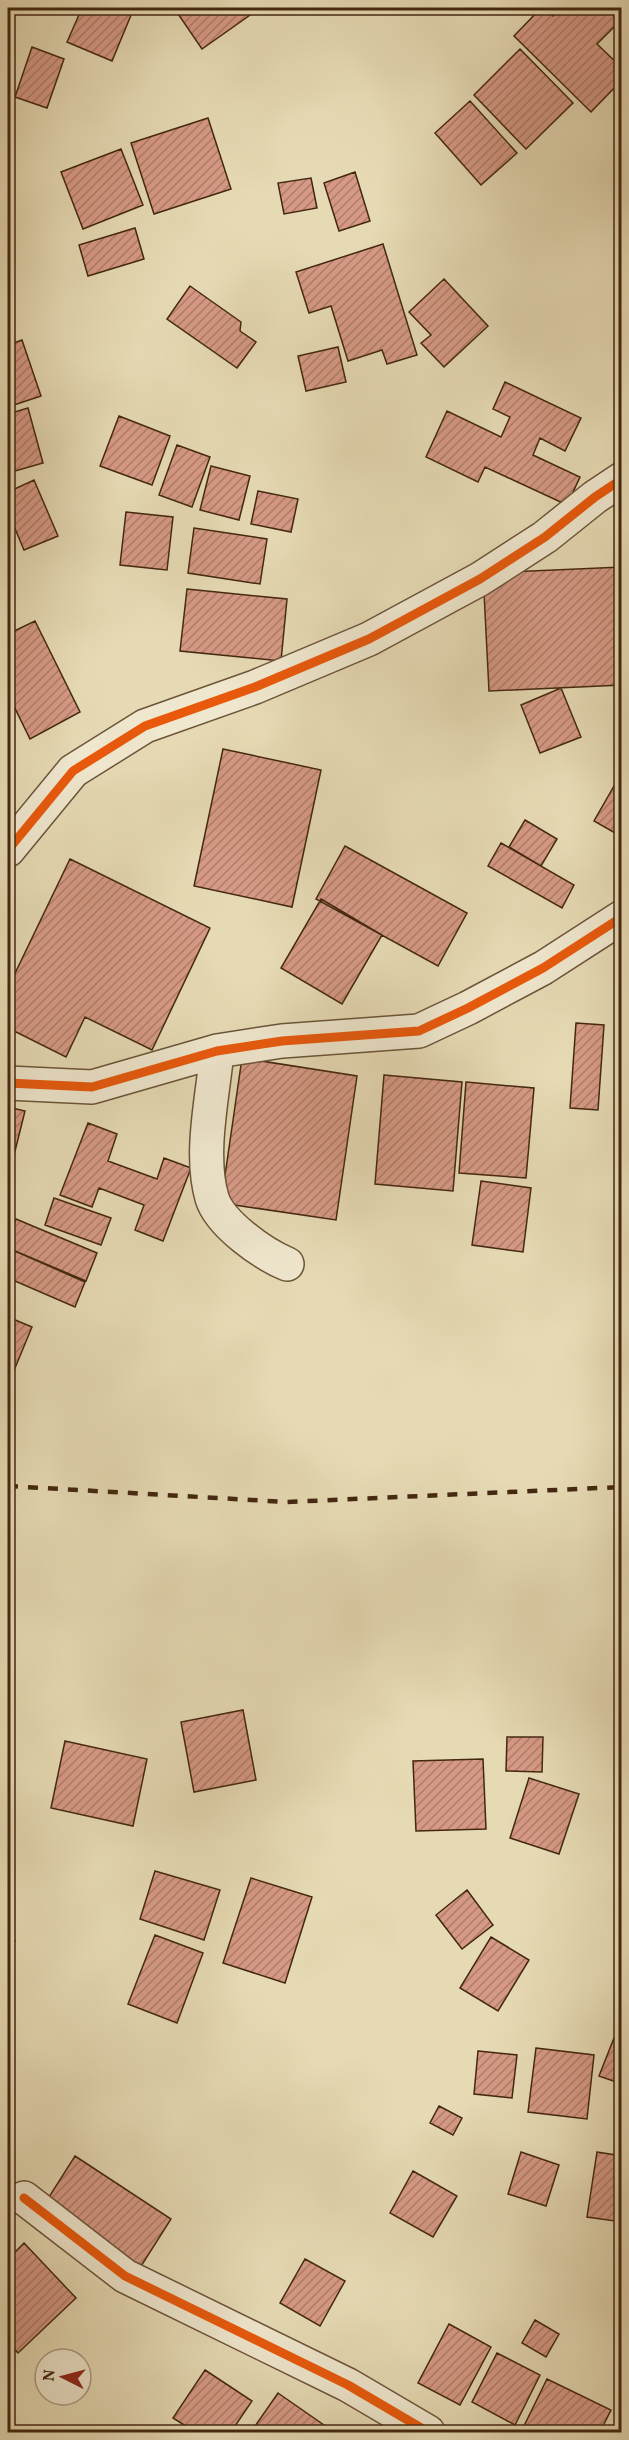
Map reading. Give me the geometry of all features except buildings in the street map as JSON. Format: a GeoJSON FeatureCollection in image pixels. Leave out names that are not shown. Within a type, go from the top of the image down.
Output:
{"type":"FeatureCollection","features":[{"type":"Feature","properties":{"kind":"street"},"geometry":{"type":"LineString","coordinates":[[8,850],[73,771],[145,726],[255,687],[369,639],[480,579],[545,537],[595,497],[621,480]]}},
{"type":"Feature","properties":{"kind":"street"},"geometry":{"type":"LineString","coordinates":[[8,1083],[92,1087],[217,1051],[282,1041],[419,1031],[543,968],[621,917]]}},
{"type":"Feature","properties":{"kind":"street"},"geometry":{"type":"LineString","coordinates":[[217,1051],[206,1160],[213,1200],[238,1233],[267,1255],[286,1264]]}},
{"type":"Feature","properties":{"kind":"street"},"geometry":{"type":"LineString","coordinates":[[24,2198],[125,2276],[348,2385],[428,2433]]}},
{"type":"Feature","properties":{"kind":"railway"},"geometry":{"type":"LineString","coordinates":[[8,1486],[287,1502],[622,1487]]}},
{"type":"Feature","properties":{"kind":"cycle path"},"geometry":{"type":"LineString","coordinates":[[8,850],[73,771],[145,726],[255,687],[369,639],[480,579],[545,537],[595,497],[622,479]]}},
{"type":"Feature","properties":{"kind":"cycle path"},"geometry":{"type":"LineString","coordinates":[[8,1083],[92,1087],[217,1051],[282,1041],[419,1031],[543,968],[622,917]]}},
{"type":"Feature","properties":{"kind":"cycle path"},"geometry":{"type":"LineString","coordinates":[[24,2198],[125,2276],[348,2385],[428,2432]]}}]}
